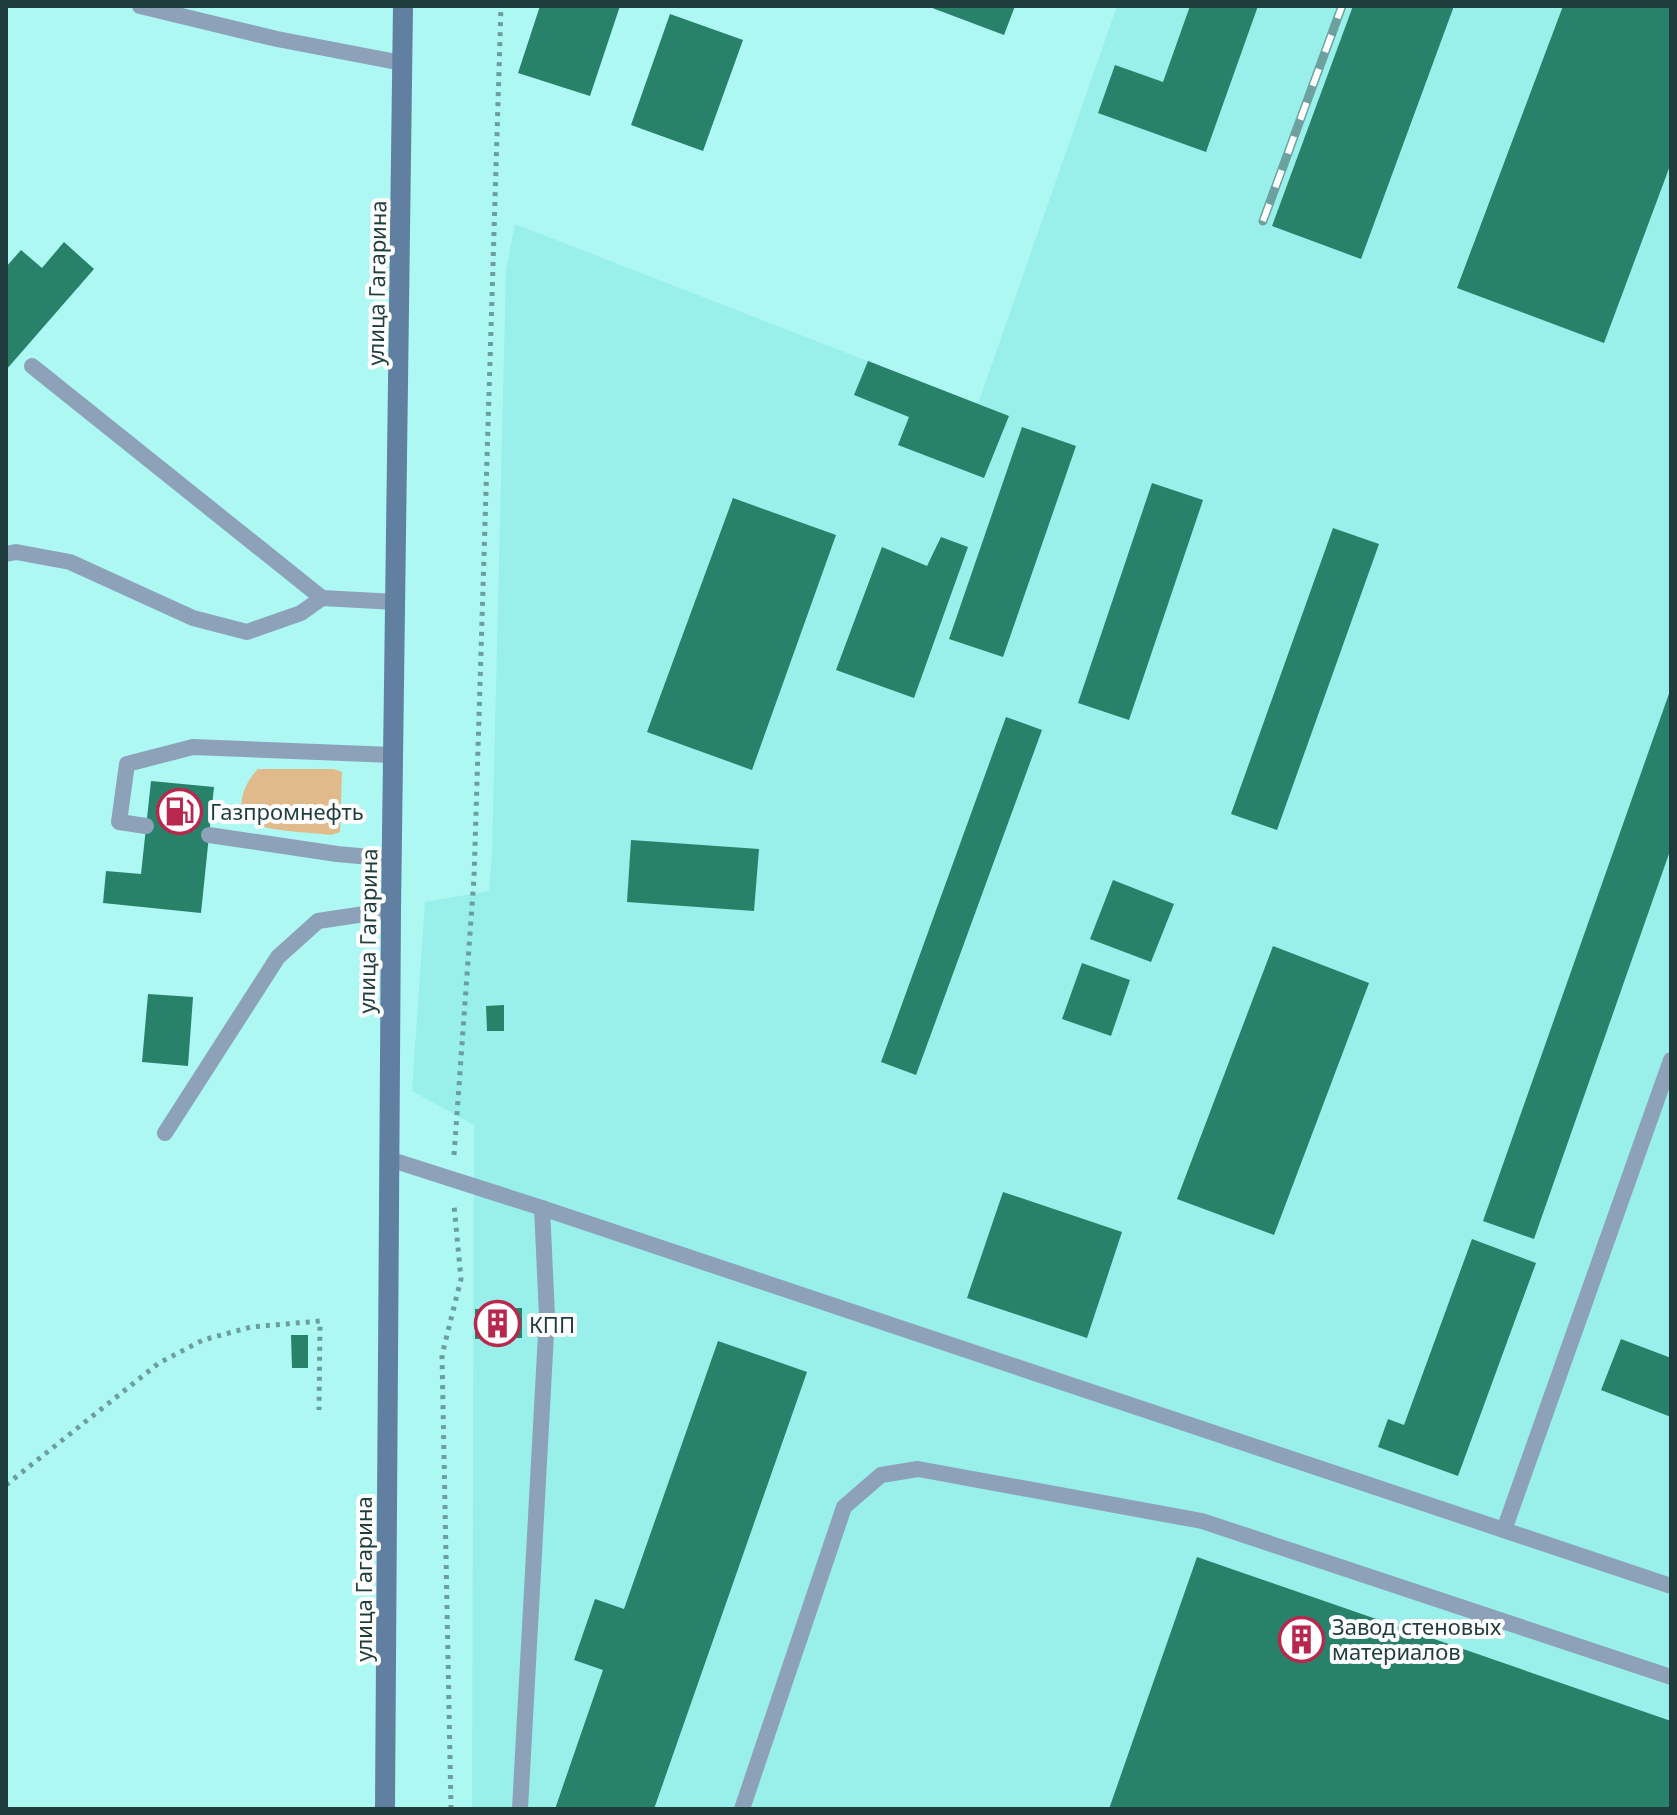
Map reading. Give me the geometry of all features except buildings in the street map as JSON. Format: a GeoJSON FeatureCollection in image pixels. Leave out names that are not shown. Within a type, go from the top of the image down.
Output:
{"type":"FeatureCollection","features":[{"type":"Feature","properties":{"kind":"main road","name":"улица Гагарина"},"geometry":{"type":"LineString","coordinates":[[385,1809],[391,910],[403,6]]}},
{"type":"Feature","properties":{"kind":"lane"},"geometry":{"type":"LineString","coordinates":[[140,6],[277,39],[402,63]]}},
{"type":"Feature","properties":{"kind":"lane"},"geometry":{"type":"LineString","coordinates":[[32,366],[322,598],[396,602]]}},
{"type":"Feature","properties":{"kind":"lane"},"geometry":{"type":"LineString","coordinates":[[6,554],[16,552],[70,562],[193,618],[247,632],[301,613],[322,598]]}},
{"type":"Feature","properties":{"kind":"lane"},"geometry":{"type":"LineString","coordinates":[[146,826],[119,822],[127,764],[193,747],[393,755]]}},
{"type":"Feature","properties":{"kind":"lane"},"geometry":{"type":"LineString","coordinates":[[209,835],[392,859]]}},
{"type":"Feature","properties":{"kind":"lane"},"geometry":{"type":"LineString","coordinates":[[165,1133],[278,957],[318,921],[391,910]]}},
{"type":"Feature","properties":{"kind":"lane"},"geometry":{"type":"LineString","coordinates":[[1504,1530],[1671,1060]]}},
{"type":"Feature","properties":{"kind":"lane"},"geometry":{"type":"LineString","coordinates":[[389,1159],[1671,1586]]}},
{"type":"Feature","properties":{"kind":"lane"},"geometry":{"type":"LineString","coordinates":[[520,1809],[547,1316],[542,1208]]}},
{"type":"Feature","properties":{"kind":"lane"},"geometry":{"type":"LineString","coordinates":[[742,1809],[844,1507],[881,1475],[918,1469],[1202,1521],[1671,1677]]}},
{"type":"Feature","properties":{"kind":"path"},"geometry":{"type":"LineString","coordinates":[[451,1809],[442,1355],[461,1279],[452,1179],[474,878],[501,6]]}},
{"type":"Feature","properties":{"kind":"path"},"geometry":{"type":"LineString","coordinates":[[6,1485],[159,1363],[203,1340],[251,1327],[320,1321],[319,1410]]}},
{"type":"Feature","properties":{"kind":"shaded area"},"geometry":{"type":"Polygon","coordinates":[[[1117,6],[1671,6],[1671,1809],[472,1809],[474,1125],[412,1091],[425,902],[489,891],[506,270],[515,224],[978,404],[1117,6]]]}},
{"type":"Feature","properties":{"kind":"shaded area"},"geometry":{"type":"Polygon","coordinates":[[[258,769],[334,769],[342,772],[340,832],[331,835],[286,831],[250,822],[244,816],[242,800],[248,783],[258,769]]]}},
{"type":"Feature","properties":{"kind":"railway"},"geometry":{"type":"LineString","coordinates":[[1263,221],[1342,6]]}},
{"type":"Feature","properties":{"kind":"place","name":"Газпромнефть"},"geometry":{"type":"Point","coordinates":[179,811]}},
{"type":"Feature","properties":{"kind":"place","name":"КПП"},"geometry":{"type":"Point","coordinates":[498,1324]}},
{"type":"Feature","properties":{"kind":"place","name":"Завод стеновых материалов"},"geometry":{"type":"Point","coordinates":[1301,1639]}}]}
